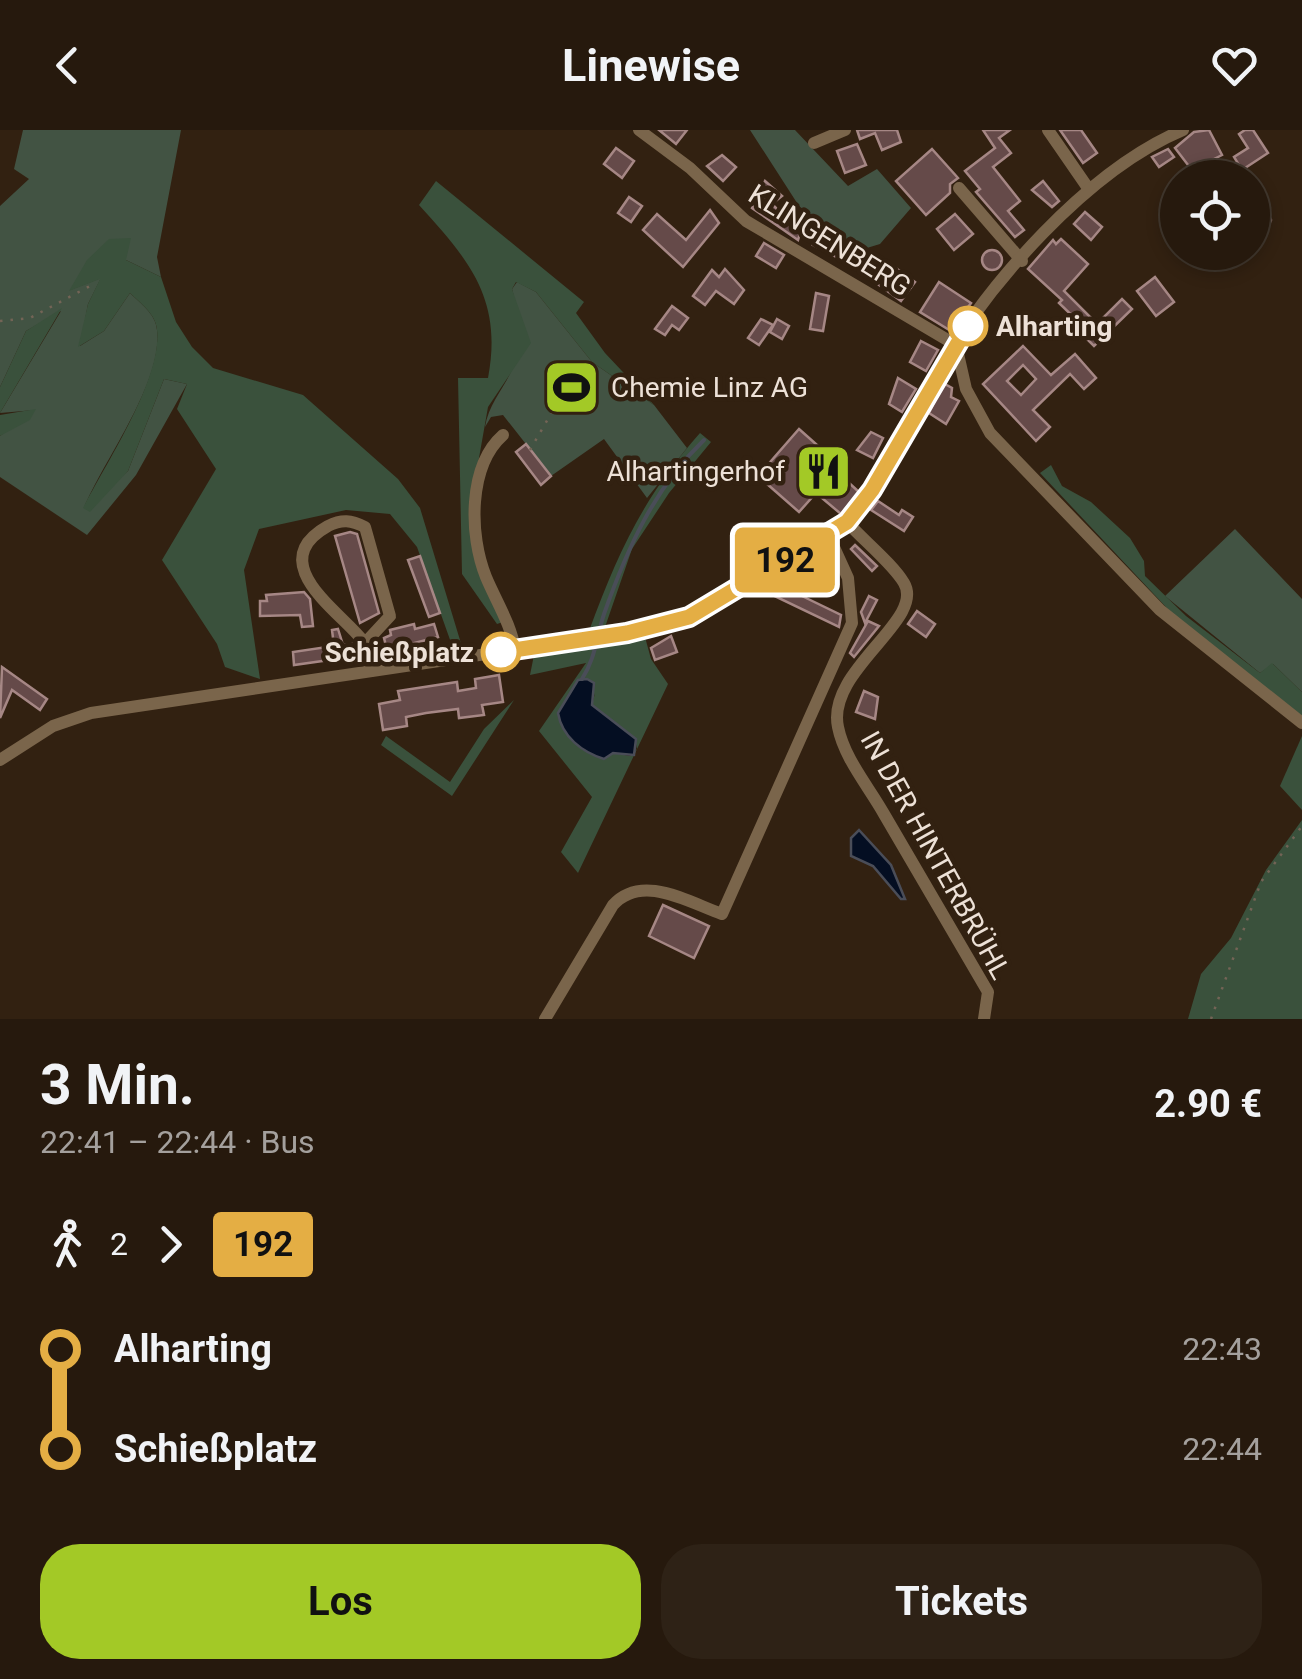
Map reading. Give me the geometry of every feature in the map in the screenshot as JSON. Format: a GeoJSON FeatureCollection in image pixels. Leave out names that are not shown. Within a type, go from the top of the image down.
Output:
{"type":"FeatureCollection","features":[{"type":"Feature","properties":{"kind":"street","name":"KLINGENBERG"},"geometry":{"type":"LineString","coordinates":[[639,130],[690,168],[746,221],[956,345]]}},
{"type":"Feature","properties":{"kind":"street"},"geometry":{"type":"LineString","coordinates":[[814,144],[845,130]]}},
{"type":"Feature","properties":{"kind":"street"},"geometry":{"type":"LineString","coordinates":[[1048,130],[1088,188]]}},
{"type":"Feature","properties":{"kind":"street"},"geometry":{"type":"LineString","coordinates":[[0,760],[53,726],[91,713],[607,636],[689,617],[847,522],[872,490],[956,345],[1022,261],[1088,188],[1162,134],[1183,130]]}},
{"type":"Feature","properties":{"kind":"street"},"geometry":{"type":"LineString","coordinates":[[960,188],[1022,261]]}},
{"type":"Feature","properties":{"kind":"street"},"geometry":{"type":"LineString","coordinates":[[956,345],[966,390],[990,433],[1160,610],[1302,723]]}},
{"type":"Feature","properties":{"kind":"street"},"geometry":{"type":"LineString","coordinates":[[502,435],[484,456],[477,491],[477,536],[482,564],[515,650]]}},
{"type":"Feature","properties":{"kind":"street"},"geometry":{"type":"LineString","coordinates":[[365,643],[390,616],[364,527],[351,520],[334,522],[316,533],[305,550],[304,565],[324,606],[365,643],[371,671]]}},
{"type":"Feature","properties":{"kind":"street","name":"IN DER HINTERBRÜHL"},"geometry":{"type":"LineString","coordinates":[[847,522],[904,583],[907,604],[896,624],[852,672],[840,695],[838,727],[856,767],[988,992],[984,1019]]}},
{"type":"Feature","properties":{"kind":"street"},"geometry":{"type":"LineString","coordinates":[[545,1019],[614,906],[626,893],[653,890],[722,914],[852,624],[848,578],[828,534]]}},
{"type":"Feature","properties":{"kind":"path"},"geometry":{"type":"LineString","coordinates":[[0,321],[30,318],[90,286]]}},
{"type":"Feature","properties":{"kind":"path"},"geometry":{"type":"LineString","coordinates":[[530,450],[552,412]]}},
{"type":"Feature","properties":{"kind":"path"},"geometry":{"type":"LineString","coordinates":[[1211,1019],[1261,882],[1302,826]]}},
{"type":"Feature","properties":{"kind":"green space"},"geometry":{"type":"Polygon","coordinates":[[[23,130],[181,130],[157,257],[161,277],[126,260],[70,290],[101,278],[88,304],[80,346],[104,331],[130,293],[151,314],[157,330],[156,351],[142,397],[84,508],[128,471],[164,379],[187,384],[136,475],[87,535],[0,477],[0,436],[35,410],[0,413],[61,311],[26,331],[0,387],[0,206],[29,179],[14,169],[23,130]]]}},
{"type":"Feature","properties":{"kind":"green space"},"geometry":{"type":"Polygon","coordinates":[[[750,130],[795,130],[848,186],[877,169],[911,208],[880,244],[857,251],[799,206],[750,130]]]}},
{"type":"Feature","properties":{"kind":"green space"},"geometry":{"type":"Polygon","coordinates":[[[436,181],[584,302],[576,313],[605,353],[654,405],[592,362],[536,292],[516,282],[512,289],[531,343],[488,407],[476,475],[473,531],[503,622],[497,624],[462,574],[458,378],[488,378],[491,325],[478,282],[467,263],[419,205],[436,181]]]}},
{"type":"Feature","properties":{"kind":"green space"},"geometry":{"type":"Polygon","coordinates":[[[131,238],[126,260],[161,277],[176,322],[192,347],[213,368],[303,395],[398,479],[420,508],[463,650],[454,651],[417,547],[390,514],[346,510],[259,529],[244,570],[260,679],[225,667],[217,644],[162,560],[216,469],[177,409],[187,384],[164,379],[128,471],[90,512],[83,508],[142,396],[156,350],[157,330],[151,314],[130,293],[104,331],[78,347],[88,304],[100,279],[69,291],[87,260],[109,239],[131,238]]]}},
{"type":"Feature","properties":{"kind":"green space"},"geometry":{"type":"Polygon","coordinates":[[[517,282],[536,292],[592,362],[654,405],[687,448],[647,498],[604,439],[551,476],[503,415],[491,417],[485,427],[517,352],[518,325],[512,289],[517,282]]]}},
{"type":"Feature","properties":{"kind":"green space"},"geometry":{"type":"Polygon","coordinates":[[[62,308],[0,413],[0,387],[26,331],[62,308]]]}},
{"type":"Feature","properties":{"kind":"green space"},"geometry":{"type":"Polygon","coordinates":[[[36,409],[30,420],[0,436],[0,415],[36,409]]]}},
{"type":"Feature","properties":{"kind":"green space"},"geometry":{"type":"Polygon","coordinates":[[[700,433],[711,442],[669,493],[632,549],[604,630],[589,631],[634,526],[663,479],[700,433]]]}},
{"type":"Feature","properties":{"kind":"green space"},"geometry":{"type":"Polygon","coordinates":[[[1051,465],[1062,486],[1091,502],[1130,538],[1144,561],[1145,576],[1186,616],[1260,673],[1272,663],[1302,692],[1302,716],[1180,622],[1040,473],[1051,465]]]}},
{"type":"Feature","properties":{"kind":"green space"},"geometry":{"type":"Polygon","coordinates":[[[1235,529],[1302,599],[1302,692],[1273,664],[1260,673],[1165,596],[1235,529]]]}},
{"type":"Feature","properties":{"kind":"green space"},"geometry":{"type":"Polygon","coordinates":[[[645,637],[651,659],[668,684],[578,873],[561,852],[592,797],[539,731],[586,663],[530,675],[534,655],[645,637]],[[595,693],[576,744],[604,759],[613,753],[630,756],[637,749],[635,739],[592,705],[595,693]]]}},
{"type":"Feature","properties":{"kind":"green space"},"geometry":{"type":"Polygon","coordinates":[[[514,700],[452,796],[381,745],[386,736],[450,782],[484,729],[514,700]]]}},
{"type":"Feature","properties":{"kind":"green space"},"geometry":{"type":"Polygon","coordinates":[[[1302,736],[1302,810],[1280,786],[1302,736]]]}},
{"type":"Feature","properties":{"kind":"green space"},"geometry":{"type":"Polygon","coordinates":[[[1302,820],[1302,1019],[1188,1019],[1201,974],[1231,938],[1266,870],[1302,820]]]}},
{"type":"Feature","properties":{"kind":"water"},"geometry":{"type":"Polygon","coordinates":[[[578,680],[594,683],[592,705],[636,739],[634,755],[613,753],[604,759],[581,748],[564,729],[558,713],[578,680]]]}},
{"type":"Feature","properties":{"kind":"water"},"geometry":{"type":"Polygon","coordinates":[[[859,830],[891,865],[905,899],[873,866],[851,856],[851,838],[859,830]]]}},
{"type":"Feature","properties":{"kind":"building"},"geometry":{"type":"Polygon","coordinates":[[[659,130],[687,130],[676,144],[659,130]]]}},
{"type":"Feature","properties":{"kind":"building"},"geometry":{"type":"Polygon","coordinates":[[[857,130],[897,130],[901,142],[882,150],[875,133],[860,139],[857,130]]]}},
{"type":"Feature","properties":{"kind":"building"},"geometry":{"type":"Polygon","coordinates":[[[983,130],[1010,130],[999,138],[1011,153],[993,167],[1020,201],[1008,211],[1024,230],[1015,237],[976,192],[980,189],[965,171],[995,148],[983,130]]]}},
{"type":"Feature","properties":{"kind":"building"},"geometry":{"type":"Polygon","coordinates":[[[1060,130],[1081,130],[1097,153],[1083,163],[1060,130]]]}},
{"type":"Feature","properties":{"kind":"building"},"geometry":{"type":"Polygon","coordinates":[[[1209,130],[1222,155],[1212,160],[1184,160],[1175,148],[1194,132],[1209,130]]]}},
{"type":"Feature","properties":{"kind":"building"},"geometry":{"type":"Polygon","coordinates":[[[1253,130],[1268,153],[1257,160],[1236,160],[1234,157],[1248,148],[1239,134],[1253,130]]]}},
{"type":"Feature","properties":{"kind":"building"},"geometry":{"type":"Polygon","coordinates":[[[857,144],[866,165],[845,173],[837,151],[857,144]]]}},
{"type":"Feature","properties":{"kind":"building"},"geometry":{"type":"Polygon","coordinates":[[[616,148],[634,161],[622,178],[604,164],[616,148]]]}},
{"type":"Feature","properties":{"kind":"building"},"geometry":{"type":"Polygon","coordinates":[[[932,149],[958,178],[950,184],[950,193],[926,215],[896,181],[932,149]]]}},
{"type":"Feature","properties":{"kind":"building"},"geometry":{"type":"Polygon","coordinates":[[[1168,149],[1174,157],[1160,160],[1159,167],[1152,157],[1168,149]]]}},
{"type":"Feature","properties":{"kind":"building"},"geometry":{"type":"Polygon","coordinates":[[[722,155],[736,167],[723,181],[707,166],[722,155]]]}},
{"type":"Feature","properties":{"kind":"building"},"geometry":{"type":"Polygon","coordinates":[[[765,181],[782,196],[772,204],[779,211],[775,215],[801,230],[798,240],[752,208],[765,181]]]}},
{"type":"Feature","properties":{"kind":"building"},"geometry":{"type":"Polygon","coordinates":[[[1043,181],[1059,201],[1052,207],[1032,190],[1043,181]]]}},
{"type":"Feature","properties":{"kind":"building"},"geometry":{"type":"Polygon","coordinates":[[[629,197],[642,206],[631,222],[618,213],[629,197]]]}},
{"type":"Feature","properties":{"kind":"building"},"geometry":{"type":"Polygon","coordinates":[[[710,210],[719,223],[683,267],[643,230],[657,214],[686,240],[710,210]]]}},
{"type":"Feature","properties":{"kind":"building"},"geometry":{"type":"Polygon","coordinates":[[[1085,212],[1102,227],[1091,240],[1074,224],[1085,212]]]}},
{"type":"Feature","properties":{"kind":"building"},"geometry":{"type":"Polygon","coordinates":[[[955,214],[973,234],[954,250],[937,229],[955,214]]]}},
{"type":"Feature","properties":{"kind":"building"},"geometry":{"type":"Polygon","coordinates":[[[823,230],[854,250],[846,262],[813,245],[823,230]]]}},
{"type":"Feature","properties":{"kind":"building"},"geometry":{"type":"Polygon","coordinates":[[[1061,239],[1088,264],[1064,291],[1097,324],[1122,299],[1132,309],[1094,346],[1084,336],[1089,332],[1059,303],[1062,300],[1028,269],[1053,240],[1056,244],[1061,239]]]}},
{"type":"Feature","properties":{"kind":"building"},"geometry":{"type":"Polygon","coordinates":[[[764,243],[784,255],[776,268],[756,256],[764,243]]]}},
{"type":"Feature","properties":{"kind":"building"},"geometry":{"type":"Polygon","coordinates":[[[992,250],[1002,260],[992,270],[982,260],[992,250]]]}},
{"type":"Feature","properties":{"kind":"building"},"geometry":{"type":"Polygon","coordinates":[[[893,266],[915,282],[901,301],[879,285],[893,266]]]}},
{"type":"Feature","properties":{"kind":"building"},"geometry":{"type":"Polygon","coordinates":[[[725,269],[744,290],[734,304],[716,291],[705,305],[693,296],[712,270],[719,277],[725,269]]]}},
{"type":"Feature","properties":{"kind":"building"},"geometry":{"type":"Polygon","coordinates":[[[1155,277],[1174,302],[1156,316],[1137,291],[1155,277]]]}},
{"type":"Feature","properties":{"kind":"building"},"geometry":{"type":"Polygon","coordinates":[[[939,282],[971,303],[951,331],[920,312],[939,282]]]}},
{"type":"Feature","properties":{"kind":"building"},"geometry":{"type":"Polygon","coordinates":[[[816,293],[829,296],[823,331],[810,329],[816,293]]]}},
{"type":"Feature","properties":{"kind":"building"},"geometry":{"type":"Polygon","coordinates":[[[672,306],[688,318],[679,330],[672,325],[665,335],[655,329],[672,306]]]}},
{"type":"Feature","properties":{"kind":"building"},"geometry":{"type":"Polygon","coordinates":[[[761,319],[773,325],[759,345],[748,338],[761,319]]]}},
{"type":"Feature","properties":{"kind":"building"},"geometry":{"type":"Polygon","coordinates":[[[777,319],[789,326],[782,339],[770,332],[777,319]]]}},
{"type":"Feature","properties":{"kind":"building"},"geometry":{"type":"Polygon","coordinates":[[[921,341],[938,350],[926,371],[910,362],[921,341]]]}},
{"type":"Feature","properties":{"kind":"building"},"geometry":{"type":"Polygon","coordinates":[[[1023,346],[1051,375],[1075,354],[1096,378],[1084,389],[1070,374],[1033,410],[1050,427],[1036,441],[983,384],[1023,346]],[[1023,365],[1007,381],[1021,395],[1036,379],[1023,365]]]}},
{"type":"Feature","properties":{"kind":"building"},"geometry":{"type":"Polygon","coordinates":[[[898,378],[916,389],[902,412],[889,404],[898,378]]]}},
{"type":"Feature","properties":{"kind":"building"},"geometry":{"type":"Polygon","coordinates":[[[943,383],[952,388],[951,397],[959,401],[946,424],[929,413],[943,383]]]}},
{"type":"Feature","properties":{"kind":"building","name":"Alhartingerhof"},"geometry":{"type":"Polygon","coordinates":[[[799,429],[843,468],[838,473],[859,492],[841,514],[816,493],[799,512],[758,476],[799,429]]]}},
{"type":"Feature","properties":{"kind":"building"},"geometry":{"type":"Polygon","coordinates":[[[871,432],[883,438],[873,458],[857,450],[871,432]]]}},
{"type":"Feature","properties":{"kind":"building"},"geometry":{"type":"Polygon","coordinates":[[[526,444],[551,476],[541,485],[516,452],[526,444]]]}},
{"type":"Feature","properties":{"kind":"building"},"geometry":{"type":"Polygon","coordinates":[[[878,501],[899,515],[902,510],[913,517],[904,531],[871,510],[878,501]]]}},
{"type":"Feature","properties":{"kind":"building"},"geometry":{"type":"Polygon","coordinates":[[[357,534],[379,613],[360,623],[335,536],[357,534]]]}},
{"type":"Feature","properties":{"kind":"building"},"geometry":{"type":"Polygon","coordinates":[[[855,545],[877,566],[872,571],[851,549],[855,545]]]}},
{"type":"Feature","properties":{"kind":"building"},"geometry":{"type":"Polygon","coordinates":[[[822,551],[826,556],[789,580],[785,572],[822,551]]]}},
{"type":"Feature","properties":{"kind":"building"},"geometry":{"type":"Polygon","coordinates":[[[420,556],[440,613],[429,617],[408,560],[420,556]]]}},
{"type":"Feature","properties":{"kind":"building"},"geometry":{"type":"Polygon","coordinates":[[[771,581],[841,615],[839,627],[764,591],[771,581]]]}},
{"type":"Feature","properties":{"kind":"building"},"geometry":{"type":"Polygon","coordinates":[[[304,592],[310,599],[313,626],[302,627],[300,615],[260,616],[260,601],[267,601],[266,595],[304,592]]]}},
{"type":"Feature","properties":{"kind":"building"},"geometry":{"type":"Polygon","coordinates":[[[869,596],[877,600],[865,623],[861,612],[869,596]]]}},
{"type":"Feature","properties":{"kind":"building"},"geometry":{"type":"Polygon","coordinates":[[[917,611],[935,624],[926,637],[908,624],[917,611]]]}},
{"type":"Feature","properties":{"kind":"building"},"geometry":{"type":"Polygon","coordinates":[[[868,621],[879,626],[854,657],[850,653],[868,621]]]}},
{"type":"Feature","properties":{"kind":"building"},"geometry":{"type":"Polygon","coordinates":[[[414,624],[415,629],[434,624],[438,637],[387,650],[384,638],[391,635],[390,630],[414,624]]]}},
{"type":"Feature","properties":{"kind":"building"},"geometry":{"type":"Polygon","coordinates":[[[338,629],[343,645],[352,644],[358,656],[294,665],[293,652],[334,646],[332,630],[338,629]]]}},
{"type":"Feature","properties":{"kind":"building"},"geometry":{"type":"Polygon","coordinates":[[[671,636],[677,652],[655,660],[651,648],[671,636]]]}},
{"type":"Feature","properties":{"kind":"building"},"geometry":{"type":"Polygon","coordinates":[[[2,667],[47,699],[40,710],[12,690],[0,718],[2,667]]]}},
{"type":"Feature","properties":{"kind":"building"},"geometry":{"type":"Polygon","coordinates":[[[499,675],[503,702],[482,705],[484,715],[459,718],[458,709],[426,713],[406,717],[407,726],[383,730],[379,704],[400,700],[398,691],[457,682],[458,691],[476,688],[475,679],[499,675]]]}},
{"type":"Feature","properties":{"kind":"building"},"geometry":{"type":"Polygon","coordinates":[[[864,691],[878,697],[875,719],[856,712],[864,691]]]}},
{"type":"Feature","properties":{"kind":"building"},"geometry":{"type":"Polygon","coordinates":[[[663,905],[709,926],[694,958],[649,936],[663,905]]]}},
{"type":"Feature","properties":{"kind":"waterway"},"geometry":{"type":"LineString","coordinates":[[582,679],[613,590],[644,521],[671,478],[704,440]]}},
{"type":"Feature","properties":{"kind":"bus line","name":"192"},"geometry":{"type":"LineString","coordinates":[[501,652],[627,633],[689,617],[847,522],[872,490],[940,367],[968,326]]}},
{"type":"Feature","properties":{"kind":"place","name":"Alharting"},"geometry":{"type":"Point","coordinates":[968,326]}},
{"type":"Feature","properties":{"kind":"place","name":"Chemie Linz AG"},"geometry":{"type":"Point","coordinates":[572,387]}},
{"type":"Feature","properties":{"kind":"place","name":"Alhartingerhof"},"geometry":{"type":"Point","coordinates":[824,471]}},
{"type":"Feature","properties":{"kind":"place","name":"Schießplatz"},"geometry":{"type":"Point","coordinates":[501,652]}}]}
